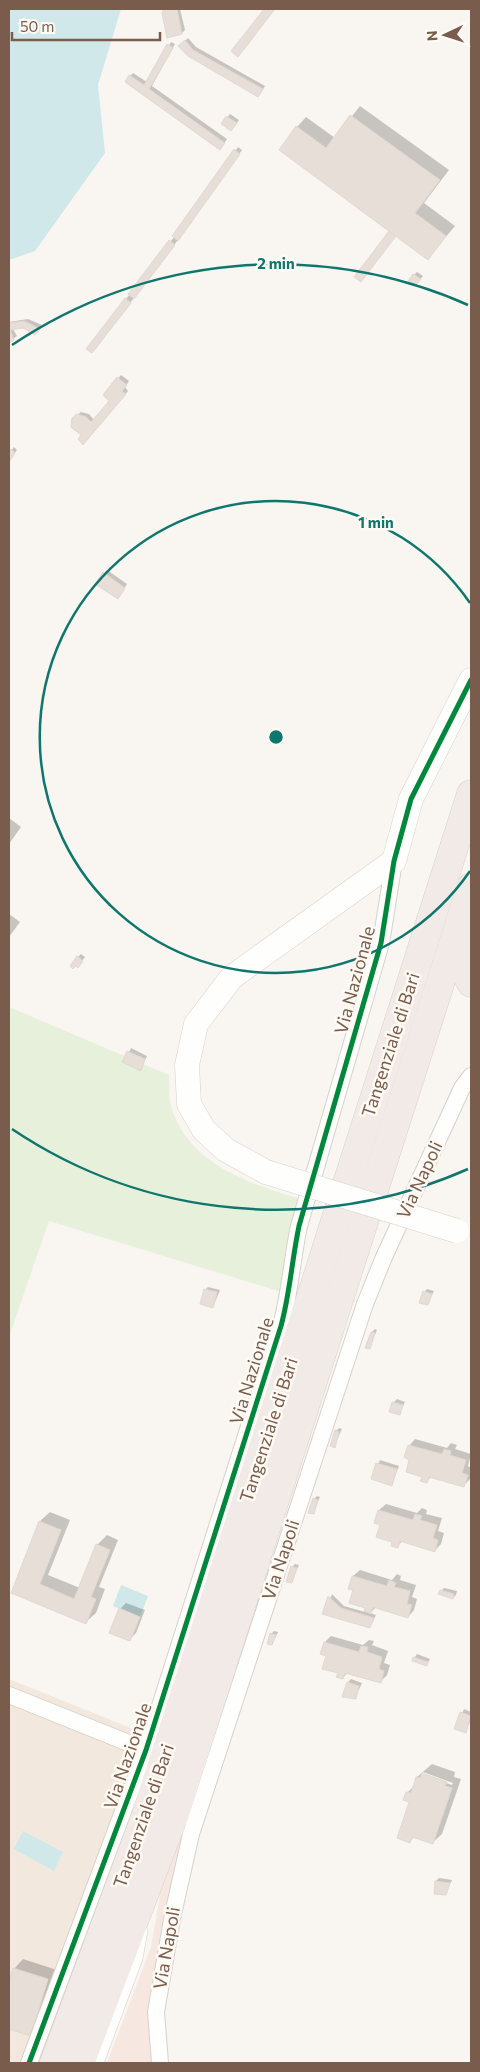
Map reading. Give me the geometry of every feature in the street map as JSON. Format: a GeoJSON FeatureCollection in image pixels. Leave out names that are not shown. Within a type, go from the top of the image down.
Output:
{"type":"FeatureCollection","features":[{"type":"Feature","properties":{"kind":"highway","name":"Tangenziale di Bari"},"geometry":{"type":"LineString","coordinates":[[54,2063],[146,1815],[471,794]]}},
{"type":"Feature","properties":{"kind":"highway","name":"Tangenziale di Bari"},"geometry":{"type":"LineString","coordinates":[[80,2063],[174,1816],[427,1030],[471,887]]}},
{"type":"Feature","properties":{"kind":"highway"},"geometry":{"type":"LineString","coordinates":[[459,927],[460,964],[471,983]]}},
{"type":"Feature","properties":{"kind":"highway"},"geometry":{"type":"LineString","coordinates":[[427,1030],[448,1006],[465,996],[471,996]]}},
{"type":"Feature","properties":{"kind":"street","name":"Via Nazionale"},"geometry":{"type":"LineString","coordinates":[[29,2063],[146,1750],[281,1326],[290,1291],[293,1255],[299,1226],[381,943],[394,861],[412,799],[471,680]]}},
{"type":"Feature","properties":{"kind":"street"},"geometry":{"type":"LineString","coordinates":[[394,861],[232,977],[196,1024],[187,1065],[189,1104],[204,1130],[211,1137],[226,1150],[266,1172],[464,1232]]}},
{"type":"Feature","properties":{"kind":"street","name":"Via Napoli"},"geometry":{"type":"LineString","coordinates":[[160,2063],[156,2012],[173,1914],[192,1834],[365,1304],[462,1088],[471,1076]]}},
{"type":"Feature","properties":{"kind":"street"},"geometry":{"type":"LineString","coordinates":[[9,1695],[146,1750]]}},
{"type":"Feature","properties":{"kind":"lane"},"geometry":{"type":"LineString","coordinates":[[99,2063],[138,1959],[152,1878]]}},
{"type":"Feature","properties":{"kind":"shaded area"},"geometry":{"type":"Polygon","coordinates":[[[9,1679],[143,1733],[154,1747],[40,2063],[9,2063],[9,1679]]]}},
{"type":"Feature","properties":{"kind":"shaded area"},"geometry":{"type":"Polygon","coordinates":[[[181,1835],[149,2001],[152,2063],[107,2063],[151,1947],[161,1889],[181,1835]]]}},
{"type":"Feature","properties":{"kind":"green space"},"geometry":{"type":"Polygon","coordinates":[[[9,1007],[169,1075],[171,1106],[180,1128],[193,1145],[228,1172],[271,1190],[313,1203],[288,1294],[49,1221],[9,1337],[9,1007]]]}},
{"type":"Feature","properties":{"kind":"water"},"geometry":{"type":"Polygon","coordinates":[[[9,9],[121,9],[98,85],[105,153],[35,251],[9,260],[9,9]]]}},
{"type":"Feature","properties":{"kind":"water"},"geometry":{"type":"Polygon","coordinates":[[[121,1585],[148,1596],[140,1617],[113,1606],[121,1585]]]}},
{"type":"Feature","properties":{"kind":"water"},"geometry":{"type":"Polygon","coordinates":[[[23,1831],[63,1852],[54,1871],[14,1849],[23,1831]]]}},
{"type":"Feature","properties":{"kind":"building"},"geometry":{"type":"Polygon","coordinates":[[[164,9],[177,9],[182,34],[167,38],[162,13],[164,9]]]}},
{"type":"Feature","properties":{"kind":"building"},"geometry":{"type":"Polygon","coordinates":[[[264,9],[275,9],[238,57],[231,51],[264,9]]]}},
{"type":"Feature","properties":{"kind":"building"},"geometry":{"type":"Polygon","coordinates":[[[185,40],[193,50],[263,89],[258,97],[188,56],[178,46],[185,40]]]}},
{"type":"Feature","properties":{"kind":"building"},"geometry":{"type":"Polygon","coordinates":[[[167,44],[173,48],[149,89],[225,143],[220,150],[125,82],[129,75],[144,85],[167,44]]]}},
{"type":"Feature","properties":{"kind":"building"},"geometry":{"type":"Polygon","coordinates":[[[350,115],[440,180],[415,213],[446,236],[428,260],[279,150],[296,126],[326,148],[350,115]]]}},
{"type":"Feature","properties":{"kind":"building"},"geometry":{"type":"Polygon","coordinates":[[[226,116],[237,123],[231,131],[221,124],[226,116]]]}},
{"type":"Feature","properties":{"kind":"building"},"geometry":{"type":"Polygon","coordinates":[[[234,149],[240,154],[178,241],[172,236],[234,149]]]}},
{"type":"Feature","properties":{"kind":"building"},"geometry":{"type":"Polygon","coordinates":[[[389,231],[396,236],[361,282],[354,277],[389,231]]]}},
{"type":"Feature","properties":{"kind":"building"},"geometry":{"type":"Polygon","coordinates":[[[169,240],[175,245],[134,299],[128,294],[169,240]]]}},
{"type":"Feature","properties":{"kind":"building"},"geometry":{"type":"Polygon","coordinates":[[[413,274],[421,279],[415,286],[408,281],[413,274]]]}},
{"type":"Feature","properties":{"kind":"building"},"geometry":{"type":"Polygon","coordinates":[[[125,298],[131,303],[92,353],[86,349],[125,298]]]}},
{"type":"Feature","properties":{"kind":"building"},"geometry":{"type":"Polygon","coordinates":[[[24,321],[40,329],[35,335],[23,328],[10,330],[14,340],[9,343],[9,323],[24,321]]]}},
{"type":"Feature","properties":{"kind":"building"},"geometry":{"type":"Polygon","coordinates":[[[117,377],[127,385],[122,391],[126,394],[83,445],[78,439],[81,435],[71,427],[72,418],[77,414],[86,417],[91,422],[109,401],[103,395],[117,377]]]}},
{"type":"Feature","properties":{"kind":"building"},"geometry":{"type":"Polygon","coordinates":[[[11,449],[15,453],[9,462],[9,452],[11,449]]]}},
{"type":"Feature","properties":{"kind":"building"},"geometry":{"type":"Polygon","coordinates":[[[103,572],[125,588],[118,599],[95,584],[103,572]]]}},
{"type":"Feature","properties":{"kind":"building"},"geometry":{"type":"Polygon","coordinates":[[[77,956],[83,961],[78,968],[76,966],[73,969],[70,966],[77,956]]]}},
{"type":"Feature","properties":{"kind":"building"},"geometry":{"type":"Polygon","coordinates":[[[127,1051],[145,1059],[141,1071],[122,1062],[127,1051]]]}},
{"type":"Feature","properties":{"kind":"building"},"geometry":{"type":"Polygon","coordinates":[[[204,1289],[217,1292],[213,1308],[200,1304],[204,1289]]]}},
{"type":"Feature","properties":{"kind":"building"},"geometry":{"type":"Polygon","coordinates":[[[423,1291],[432,1294],[428,1305],[419,1303],[423,1291]]]}},
{"type":"Feature","properties":{"kind":"building"},"geometry":{"type":"Polygon","coordinates":[[[371,1332],[375,1333],[370,1349],[365,1348],[371,1332]]]}},
{"type":"Feature","properties":{"kind":"building"},"geometry":{"type":"Polygon","coordinates":[[[392,1402],[403,1405],[400,1415],[389,1412],[392,1402]]]}},
{"type":"Feature","properties":{"kind":"building"},"geometry":{"type":"Polygon","coordinates":[[[335,1430],[339,1432],[335,1448],[330,1446],[335,1430]]]}},
{"type":"Feature","properties":{"kind":"building"},"geometry":{"type":"Polygon","coordinates":[[[408,1445],[442,1454],[444,1449],[451,1451],[450,1455],[466,1460],[462,1473],[468,1475],[464,1487],[429,1477],[427,1483],[420,1481],[422,1477],[406,1472],[409,1460],[404,1457],[408,1445]]]}},
{"type":"Feature","properties":{"kind":"building"},"geometry":{"type":"Polygon","coordinates":[[[376,1463],[397,1469],[392,1486],[371,1479],[376,1463]]]}},
{"type":"Feature","properties":{"kind":"building"},"geometry":{"type":"Polygon","coordinates":[[[313,1498],[318,1500],[314,1514],[308,1513],[313,1498]]]}},
{"type":"Feature","properties":{"kind":"building"},"geometry":{"type":"Polygon","coordinates":[[[378,1510],[413,1520],[415,1514],[422,1516],[420,1520],[437,1525],[433,1538],[438,1540],[435,1552],[400,1541],[398,1548],[391,1546],[392,1542],[376,1537],[380,1525],[374,1523],[378,1510]]]}},
{"type":"Feature","properties":{"kind":"building"},"geometry":{"type":"Polygon","coordinates":[[[39,1521],[61,1530],[40,1584],[74,1599],[96,1544],[110,1550],[91,1597],[96,1599],[86,1624],[11,1593],[39,1521]]]}},
{"type":"Feature","properties":{"kind":"building"},"geometry":{"type":"Polygon","coordinates":[[[291,1566],[297,1568],[292,1583],[286,1582],[291,1566]]]}},
{"type":"Feature","properties":{"kind":"building"},"geometry":{"type":"Polygon","coordinates":[[[352,1576],[387,1586],[389,1580],[396,1583],[394,1587],[410,1591],[407,1604],[412,1605],[408,1618],[373,1607],[371,1614],[364,1611],[365,1608],[349,1603],[353,1590],[348,1589],[352,1576]]]}},
{"type":"Feature","properties":{"kind":"building"},"geometry":{"type":"Polygon","coordinates":[[[440,1590],[454,1594],[453,1599],[438,1594],[440,1590]]]}},
{"type":"Feature","properties":{"kind":"building"},"geometry":{"type":"Polygon","coordinates":[[[328,1596],[341,1608],[374,1618],[370,1628],[322,1614],[328,1596]]]}},
{"type":"Feature","properties":{"kind":"building"},"geometry":{"type":"Polygon","coordinates":[[[119,1608],[140,1617],[130,1641],[109,1633],[119,1608]]]}},
{"type":"Feature","properties":{"kind":"building"},"geometry":{"type":"Polygon","coordinates":[[[270,1633],[276,1635],[272,1645],[267,1644],[270,1633]]]}},
{"type":"Feature","properties":{"kind":"building"},"geometry":{"type":"Polygon","coordinates":[[[324,1642],[359,1652],[361,1646],[368,1647],[367,1652],[382,1657],[379,1669],[384,1671],[381,1683],[345,1673],[343,1679],[336,1677],[338,1673],[322,1669],[326,1656],[320,1654],[324,1642]]]}},
{"type":"Feature","properties":{"kind":"building"},"geometry":{"type":"Polygon","coordinates":[[[413,1657],[428,1662],[427,1666],[412,1661],[413,1657]]]}},
{"type":"Feature","properties":{"kind":"building"},"geometry":{"type":"Polygon","coordinates":[[[347,1682],[359,1686],[356,1699],[342,1697],[347,1682]]]}},
{"type":"Feature","properties":{"kind":"building"},"geometry":{"type":"Polygon","coordinates":[[[460,1712],[471,1716],[466,1733],[454,1729],[460,1712]]]}},
{"type":"Feature","properties":{"kind":"building"},"geometry":{"type":"Polygon","coordinates":[[[422,1773],[447,1782],[445,1786],[452,1788],[433,1844],[412,1837],[410,1843],[397,1838],[409,1802],[403,1800],[406,1792],[411,1793],[416,1777],[420,1778],[422,1773]]]}},
{"type":"Feature","properties":{"kind":"building"},"geometry":{"type":"Polygon","coordinates":[[[435,1881],[450,1883],[446,1895],[434,1894],[435,1881]]]}},
{"type":"Feature","properties":{"kind":"building"},"geometry":{"type":"Polygon","coordinates":[[[13,1968],[48,1979],[31,2036],[9,2029],[9,1982],[13,1968]]]}},
{"type":"Feature","properties":{"kind":"cycle path"},"geometry":{"type":"LineString","coordinates":[[29,2063],[146,1750],[281,1326],[299,1226],[381,943],[394,861],[411,799],[471,680]]}}]}
